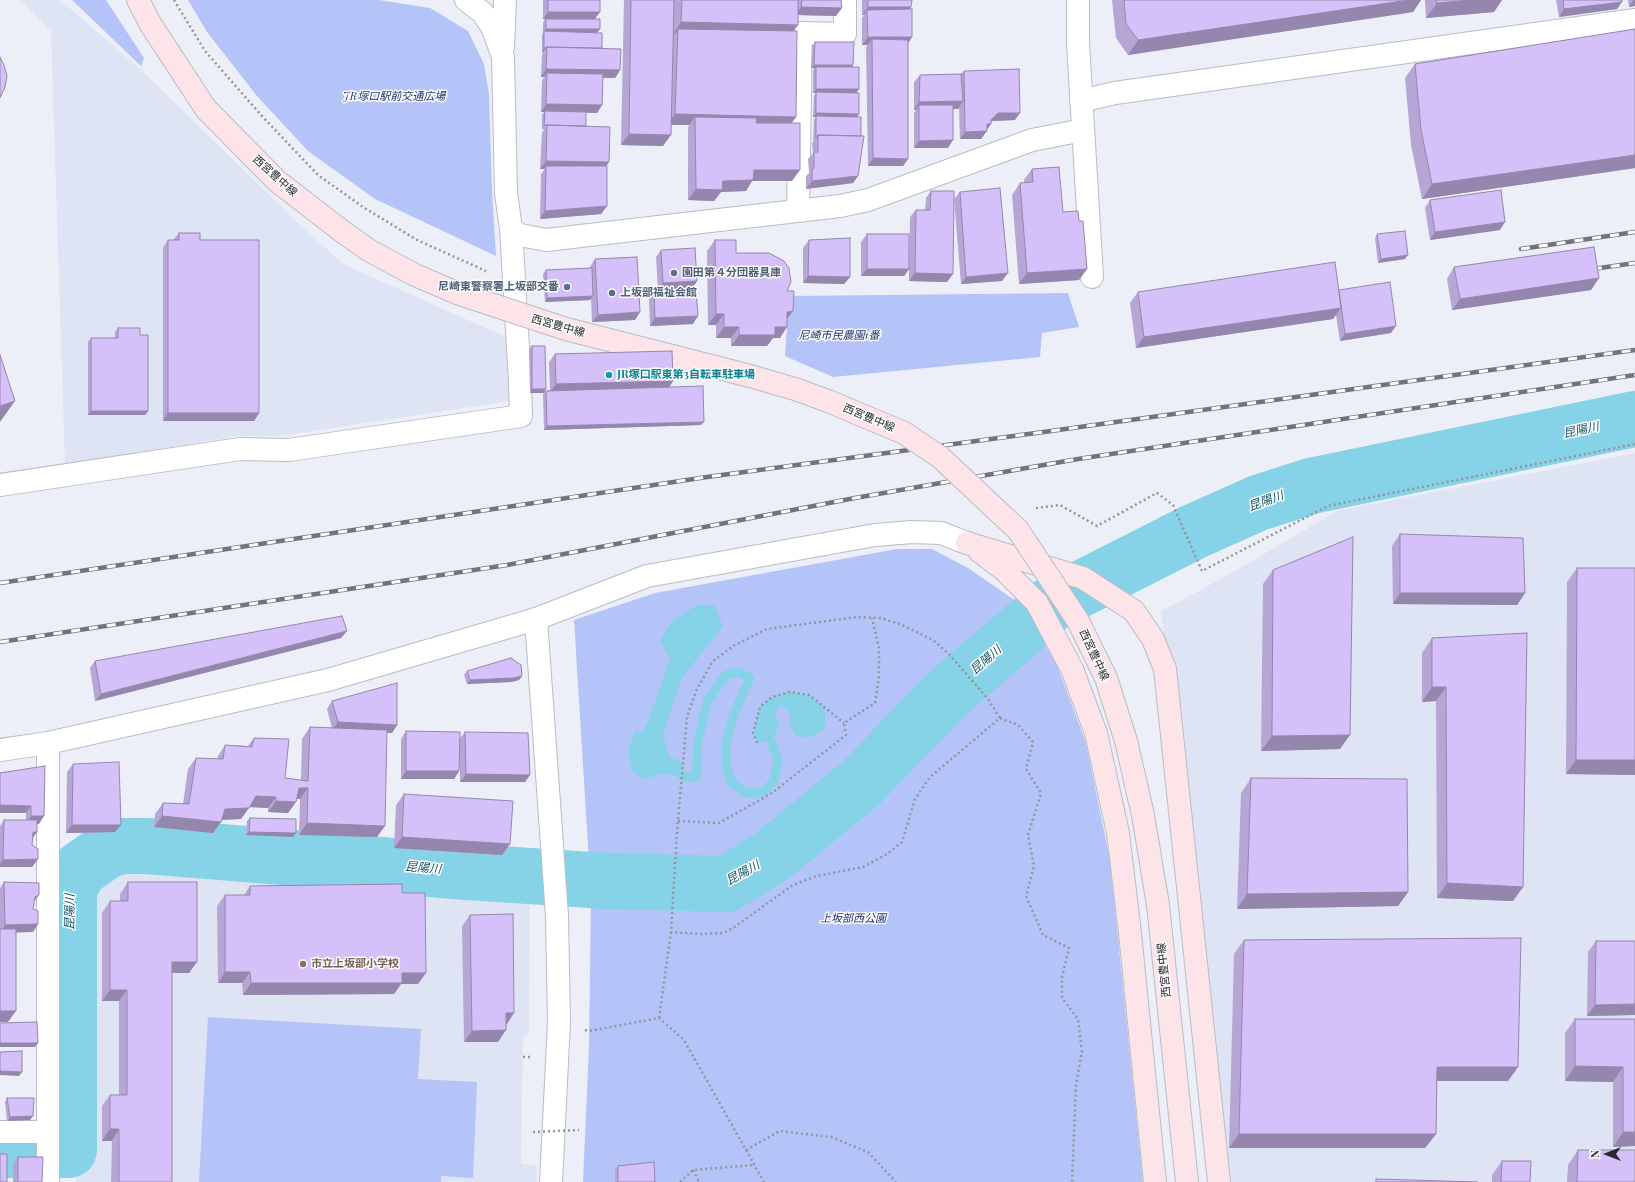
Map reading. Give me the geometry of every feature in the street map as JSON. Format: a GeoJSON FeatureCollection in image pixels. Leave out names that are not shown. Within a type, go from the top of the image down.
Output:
{"type":"FeatureCollection","features":[{"type":"Feature","properties":{"kind":"main road","name":"西宮豊中線"},"geometry":{"type":"LineString","coordinates":[[138,0],[151,25],[206,109],[277,180],[342,232],[370,250],[408,271],[457,293],[566,329],[795,389],[828,401],[904,433],[940,457],[1018,530],[1078,621],[1106,678],[1126,741],[1143,815],[1158,905],[1187,1182]]}},
{"type":"Feature","properties":{"kind":"main road"},"geometry":{"type":"LineString","coordinates":[[967,542],[1084,578],[1134,611],[1153,639],[1165,669],[1219,1182]]}},
{"type":"Feature","properties":{"kind":"main road"},"geometry":{"type":"LineString","coordinates":[[967,542],[1004,570],[1037,603],[1072,669],[1096,733],[1118,833],[1130,934],[1155,1182]]}},
{"type":"Feature","properties":{"kind":"street"},"geometry":{"type":"LineString","coordinates":[[466,0],[483,13],[493,29],[503,57]]}},
{"type":"Feature","properties":{"kind":"street"},"geometry":{"type":"LineString","coordinates":[[0,486],[240,449],[288,450],[521,416],[511,229],[506,193],[503,57],[506,0]]}},
{"type":"Feature","properties":{"kind":"street"},"geometry":{"type":"LineString","coordinates":[[798,212],[801,33],[845,34],[845,0]]}},
{"type":"Feature","properties":{"kind":"street"},"geometry":{"type":"LineString","coordinates":[[1078,0],[1081,101],[1092,277]]}},
{"type":"Feature","properties":{"kind":"street"},"geometry":{"type":"LineString","coordinates":[[1081,101],[1115,94],[1635,20]]}},
{"type":"Feature","properties":{"kind":"street"},"geometry":{"type":"LineString","coordinates":[[511,229],[520,235],[546,240],[840,206],[868,200],[1032,140],[1084,130]]}},
{"type":"Feature","properties":{"kind":"street"},"geometry":{"type":"LineString","coordinates":[[0,750],[48,743],[328,680],[536,619],[647,576],[875,535],[912,532],[941,533],[967,542]]}},
{"type":"Feature","properties":{"kind":"street"},"geometry":{"type":"LineString","coordinates":[[536,619],[556,891],[559,1022],[551,1182]]}},
{"type":"Feature","properties":{"kind":"street"},"geometry":{"type":"LineString","coordinates":[[48,743],[48,1173]]}},
{"type":"Feature","properties":{"kind":"street"},"geometry":{"type":"LineString","coordinates":[[0,1132],[47,1136]]}},
{"type":"Feature","properties":{"kind":"path"},"geometry":{"type":"LineString","coordinates":[[174,0],[205,51],[261,115],[318,175],[363,207],[417,240],[514,284]]}},
{"type":"Feature","properties":{"kind":"path"},"geometry":{"type":"LineString","coordinates":[[1034,509],[1060,505],[1097,526],[1156,493],[1174,505],[1202,571],[1328,506],[1635,444]]}},
{"type":"Feature","properties":{"kind":"path"},"geometry":{"type":"LineString","coordinates":[[659,1018],[671,932],[677,832],[687,717],[696,691],[713,661],[733,646],[767,629],[857,617],[880,618],[900,624],[933,640],[949,654],[988,699],[1000,718],[1018,726],[1033,742],[1026,769],[1041,792],[1028,835],[1034,866],[1026,896],[1043,935],[1069,948],[1062,977],[1062,998],[1078,1019],[1082,1052],[1076,1084],[1072,1182]]}},
{"type":"Feature","properties":{"kind":"path"},"geometry":{"type":"LineString","coordinates":[[844,723],[875,703],[879,676],[879,646],[872,618]]}},
{"type":"Feature","properties":{"kind":"path"},"geometry":{"type":"LineString","coordinates":[[678,821],[719,823],[772,793],[846,735],[844,723],[809,695],[789,692],[772,698],[760,707],[753,733],[757,743]]}},
{"type":"Feature","properties":{"kind":"path"},"geometry":{"type":"LineString","coordinates":[[671,932],[702,934],[722,933],[733,928],[794,885],[817,876],[863,867],[887,854],[902,842],[915,799],[930,777],[1000,718]]}},
{"type":"Feature","properties":{"kind":"path"},"geometry":{"type":"LineString","coordinates":[[559,1022],[589,1031],[659,1018]]}},
{"type":"Feature","properties":{"kind":"path"},"geometry":{"type":"LineString","coordinates":[[659,1018],[684,1040],[764,1182]]}},
{"type":"Feature","properties":{"kind":"path"},"geometry":{"type":"LineString","coordinates":[[533,1132],[578,1130]]}},
{"type":"Feature","properties":{"kind":"path"},"geometry":{"type":"LineString","coordinates":[[746,1150],[780,1131],[830,1137],[868,1152],[896,1182]]}},
{"type":"Feature","properties":{"kind":"path"},"geometry":{"type":"LineString","coordinates":[[680,1182],[693,1170],[754,1165]]}},
{"type":"Feature","properties":{"kind":"path"},"geometry":{"type":"LineString","coordinates":[[693,1170],[699,1182]]}},
{"type":"Feature","properties":{"kind":"shaded area"},"geometry":{"type":"Polygon","coordinates":[[[21,0],[60,0],[140,69],[296,221],[343,264],[508,338],[510,401],[279,436],[237,436],[65,465],[51,32],[21,0]]]}},
{"type":"Feature","properties":{"kind":"shaded area"},"geometry":{"type":"Polygon","coordinates":[[[1635,453],[1635,1182],[1230,1182],[1161,611],[1223,578],[1337,511],[1635,453]]]}},
{"type":"Feature","properties":{"kind":"shaded area"},"geometry":{"type":"Polygon","coordinates":[[[697,605],[714,605],[723,626],[681,679],[663,735],[670,757],[683,762],[682,776],[662,774],[644,779],[632,771],[628,750],[635,731],[643,731],[649,719],[670,659],[660,641],[671,622],[697,605]]]}},
{"type":"Feature","properties":{"kind":"shaded area"},"geometry":{"type":"Polygon","coordinates":[[[789,692],[809,695],[825,708],[825,729],[811,737],[797,737],[790,725],[789,711],[780,706],[775,714],[779,727],[771,741],[757,743],[753,733],[760,707],[772,697],[789,692]]]}},
{"type":"Feature","properties":{"kind":"shaded area","name":"市立上坂部小学校"},"geometry":{"type":"Polygon","coordinates":[[[119,855],[530,888],[529,1034],[523,1037],[521,1164],[537,1165],[537,1182],[76,1182],[78,894],[119,855]]]}},
{"type":"Feature","properties":{"kind":"green space"},"geometry":{"type":"Polygon","coordinates":[[[72,0],[106,0],[144,58],[141,66],[72,0]]]}},
{"type":"Feature","properties":{"kind":"green space","name":"JR塚口駅前交通広場"},"geometry":{"type":"Polygon","coordinates":[[[188,0],[379,0],[430,8],[468,31],[484,64],[489,94],[496,256],[375,199],[308,151],[257,96],[207,32],[188,0]]]}},
{"type":"Feature","properties":{"kind":"green space","name":"尼崎市民農園1番"},"geometry":{"type":"Polygon","coordinates":[[[1068,293],[1079,327],[1042,333],[1040,357],[833,377],[785,356],[789,296],[1068,293]]]}},
{"type":"Feature","properties":{"kind":"green space","name":"上坂部西公園"},"geometry":{"type":"Polygon","coordinates":[[[897,549],[932,549],[968,568],[1013,599],[1032,622],[1057,665],[1086,743],[1110,860],[1143,1182],[583,1182],[589,1046],[591,894],[574,620],[655,593],[897,549]]]}},
{"type":"Feature","properties":{"kind":"green space"},"geometry":{"type":"Polygon","coordinates":[[[208,1017],[421,1029],[418,1079],[477,1082],[473,1178],[441,1176],[441,1182],[199,1182],[208,1017]]]}},
{"type":"Feature","properties":{"kind":"building"},"geometry":{"type":"Polygon","coordinates":[[[548,0],[600,0],[600,12],[548,12],[548,0]]]}},
{"type":"Feature","properties":{"kind":"building"},"geometry":{"type":"Polygon","coordinates":[[[631,0],[674,0],[671,135],[629,134],[631,0]]]}},
{"type":"Feature","properties":{"kind":"building"},"geometry":{"type":"Polygon","coordinates":[[[682,0],[798,0],[798,25],[681,22],[682,0]]]}},
{"type":"Feature","properties":{"kind":"building"},"geometry":{"type":"Polygon","coordinates":[[[802,0],[841,0],[842,8],[801,7],[802,0]]]}},
{"type":"Feature","properties":{"kind":"building"},"geometry":{"type":"Polygon","coordinates":[[[868,0],[912,0],[911,7],[868,7],[868,0]]]}},
{"type":"Feature","properties":{"kind":"building"},"geometry":{"type":"Polygon","coordinates":[[[1124,0],[1409,0],[1138,40],[1126,24],[1124,0]]]}},
{"type":"Feature","properties":{"kind":"building"},"geometry":{"type":"Polygon","coordinates":[[[1436,0],[1472,0],[1437,3],[1436,0]]]}},
{"type":"Feature","properties":{"kind":"building"},"geometry":{"type":"Polygon","coordinates":[[[1563,0],[1622,0],[1622,2],[1564,9],[1563,0]]]}},
{"type":"Feature","properties":{"kind":"building"},"geometry":{"type":"Polygon","coordinates":[[[912,9],[912,37],[868,37],[867,10],[912,9]]]}},
{"type":"Feature","properties":{"kind":"building"},"geometry":{"type":"Polygon","coordinates":[[[546,19],[600,19],[600,29],[546,29],[546,19]]]}},
{"type":"Feature","properties":{"kind":"building"},"geometry":{"type":"Polygon","coordinates":[[[678,29],[797,31],[796,117],[675,114],[678,29]]]}},
{"type":"Feature","properties":{"kind":"building"},"geometry":{"type":"Polygon","coordinates":[[[1635,29],[1635,155],[1432,184],[1421,130],[1415,64],[1635,29]]]}},
{"type":"Feature","properties":{"kind":"building"},"geometry":{"type":"Polygon","coordinates":[[[544,31],[602,33],[602,48],[544,48],[544,31]]]}},
{"type":"Feature","properties":{"kind":"building"},"geometry":{"type":"Polygon","coordinates":[[[872,39],[908,40],[908,159],[873,158],[872,39]]]}},
{"type":"Feature","properties":{"kind":"building"},"geometry":{"type":"Polygon","coordinates":[[[815,42],[854,42],[853,65],[814,65],[815,42]]]}},
{"type":"Feature","properties":{"kind":"building"},"geometry":{"type":"Polygon","coordinates":[[[547,47],[621,49],[620,70],[546,69],[547,47]]]}},
{"type":"Feature","properties":{"kind":"building"},"geometry":{"type":"Polygon","coordinates":[[[0,57],[7,76],[5,87],[0,98],[0,57]]]}},
{"type":"Feature","properties":{"kind":"building"},"geometry":{"type":"Polygon","coordinates":[[[816,67],[859,67],[859,89],[816,89],[816,67]]]}},
{"type":"Feature","properties":{"kind":"building"},"geometry":{"type":"Polygon","coordinates":[[[1019,69],[1020,113],[998,113],[991,120],[991,124],[987,124],[987,131],[965,132],[964,71],[1019,69]]]}},
{"type":"Feature","properties":{"kind":"building"},"geometry":{"type":"Polygon","coordinates":[[[547,73],[603,74],[602,105],[546,104],[547,73]]]}},
{"type":"Feature","properties":{"kind":"building"},"geometry":{"type":"Polygon","coordinates":[[[961,74],[963,101],[919,102],[920,75],[961,74]]]}},
{"type":"Feature","properties":{"kind":"building"},"geometry":{"type":"Polygon","coordinates":[[[816,92],[859,93],[859,114],[816,113],[816,92]]]}},
{"type":"Feature","properties":{"kind":"building"},"geometry":{"type":"Polygon","coordinates":[[[919,105],[953,105],[953,140],[919,141],[919,105]]]}},
{"type":"Feature","properties":{"kind":"building"},"geometry":{"type":"Polygon","coordinates":[[[545,111],[586,112],[586,126],[544,125],[545,111]]]}},
{"type":"Feature","properties":{"kind":"building"},"geometry":{"type":"Polygon","coordinates":[[[816,116],[861,117],[861,136],[818,135],[816,137],[816,116]]]}},
{"type":"Feature","properties":{"kind":"building"},"geometry":{"type":"Polygon","coordinates":[[[695,117],[757,118],[756,123],[800,123],[800,170],[754,170],[753,180],[723,181],[722,190],[696,189],[695,117]]]}},
{"type":"Feature","properties":{"kind":"building"},"geometry":{"type":"Polygon","coordinates":[[[547,125],[610,127],[609,162],[546,161],[547,125]]]}},
{"type":"Feature","properties":{"kind":"building"},"geometry":{"type":"Polygon","coordinates":[[[818,135],[864,136],[858,176],[812,181],[814,152],[818,152],[818,135]]]}},
{"type":"Feature","properties":{"kind":"building"},"geometry":{"type":"Polygon","coordinates":[[[546,166],[607,166],[607,206],[545,211],[546,166]]]}},
{"type":"Feature","properties":{"kind":"building"},"geometry":{"type":"Polygon","coordinates":[[[1059,167],[1063,212],[1078,211],[1079,221],[1083,221],[1087,269],[1027,273],[1020,183],[1033,182],[1032,169],[1059,167]]]}},
{"type":"Feature","properties":{"kind":"building"},"geometry":{"type":"Polygon","coordinates":[[[1000,188],[1008,273],[966,277],[960,192],[1000,188]]]}},
{"type":"Feature","properties":{"kind":"building"},"geometry":{"type":"Polygon","coordinates":[[[1501,190],[1505,222],[1435,232],[1430,200],[1501,190]]]}},
{"type":"Feature","properties":{"kind":"building"},"geometry":{"type":"Polygon","coordinates":[[[931,191],[954,191],[953,274],[915,273],[916,210],[930,210],[931,191]]]}},
{"type":"Feature","properties":{"kind":"building"},"geometry":{"type":"Polygon","coordinates":[[[1405,231],[1408,255],[1381,259],[1377,234],[1405,231]]]}},
{"type":"Feature","properties":{"kind":"building"},"geometry":{"type":"Polygon","coordinates":[[[179,233],[200,233],[200,240],[259,240],[259,413],[168,413],[168,240],[179,240],[179,233]]]}},
{"type":"Feature","properties":{"kind":"building"},"geometry":{"type":"Polygon","coordinates":[[[867,234],[909,234],[909,269],[867,269],[867,234]]]}},
{"type":"Feature","properties":{"kind":"building"},"geometry":{"type":"Polygon","coordinates":[[[850,238],[850,277],[808,276],[809,240],[850,238]]]}},
{"type":"Feature","properties":{"kind":"building"},"geometry":{"type":"Polygon","coordinates":[[[715,240],[736,240],[736,253],[769,253],[784,261],[789,268],[791,282],[787,291],[794,291],[793,311],[787,312],[787,327],[775,327],[775,335],[739,335],[739,327],[724,327],[724,314],[716,314],[715,240]]]}},
{"type":"Feature","properties":{"kind":"building"},"geometry":{"type":"Polygon","coordinates":[[[1594,247],[1599,278],[1460,299],[1454,267],[1594,247]]]}},
{"type":"Feature","properties":{"kind":"building","name":"園田第４分団器具庫"},"geometry":{"type":"Polygon","coordinates":[[[695,248],[697,281],[663,283],[661,250],[695,248]]]}},
{"type":"Feature","properties":{"kind":"building","name":"上坂部福祉会館"},"geometry":{"type":"Polygon","coordinates":[[[637,257],[640,312],[598,315],[595,259],[637,257]]]}},
{"type":"Feature","properties":{"kind":"building"},"geometry":{"type":"Polygon","coordinates":[[[1335,262],[1341,308],[1144,337],[1138,292],[1335,262]]]}},
{"type":"Feature","properties":{"kind":"building","name":"尼崎東警察署上坂部交番"},"geometry":{"type":"Polygon","coordinates":[[[592,268],[593,296],[547,298],[546,270],[592,268]]]}},
{"type":"Feature","properties":{"kind":"building"},"geometry":{"type":"Polygon","coordinates":[[[1390,282],[1396,326],[1345,334],[1339,290],[1390,282]]]}},
{"type":"Feature","properties":{"kind":"building"},"geometry":{"type":"Polygon","coordinates":[[[696,289],[698,316],[655,318],[654,291],[696,289]]]}},
{"type":"Feature","properties":{"kind":"building"},"geometry":{"type":"Polygon","coordinates":[[[118,328],[140,328],[140,335],[148,335],[148,411],[91,411],[91,338],[118,338],[118,328]]]}},
{"type":"Feature","properties":{"kind":"building"},"geometry":{"type":"Polygon","coordinates":[[[532,346],[545,346],[546,389],[532,389],[532,346]]]}},
{"type":"Feature","properties":{"kind":"building","name":"JR塚口駅東第3自転車駐車場"},"geometry":{"type":"Polygon","coordinates":[[[672,351],[673,381],[556,384],[555,354],[672,351]]]}},
{"type":"Feature","properties":{"kind":"building"},"geometry":{"type":"Polygon","coordinates":[[[0,355],[15,401],[0,406],[0,355]]]}},
{"type":"Feature","properties":{"kind":"building"},"geometry":{"type":"Polygon","coordinates":[[[703,386],[704,422],[547,426],[546,391],[703,386]]]}},
{"type":"Feature","properties":{"kind":"building"},"geometry":{"type":"Polygon","coordinates":[[[1400,534],[1523,538],[1525,593],[1400,593],[1400,534]]]}},
{"type":"Feature","properties":{"kind":"building"},"geometry":{"type":"Polygon","coordinates":[[[1353,537],[1350,735],[1272,736],[1273,570],[1353,537]]]}},
{"type":"Feature","properties":{"kind":"building"},"geometry":{"type":"Polygon","coordinates":[[[1577,568],[1635,568],[1635,760],[1576,760],[1577,568]]]}},
{"type":"Feature","properties":{"kind":"building"},"geometry":{"type":"Polygon","coordinates":[[[342,616],[347,631],[101,694],[95,661],[342,616]]]}},
{"type":"Feature","properties":{"kind":"building"},"geometry":{"type":"Polygon","coordinates":[[[1527,633],[1523,887],[1447,883],[1446,687],[1432,687],[1432,638],[1527,633]]]}},
{"type":"Feature","properties":{"kind":"building"},"geometry":{"type":"Polygon","coordinates":[[[511,658],[521,665],[522,676],[514,678],[470,680],[467,671],[511,658]]]}},
{"type":"Feature","properties":{"kind":"building"},"geometry":{"type":"Polygon","coordinates":[[[397,683],[397,725],[338,722],[332,701],[397,683]]]}},
{"type":"Feature","properties":{"kind":"building"},"geometry":{"type":"Polygon","coordinates":[[[310,727],[387,730],[385,826],[307,823],[308,788],[299,788],[296,802],[276,801],[276,797],[256,796],[249,808],[225,809],[221,822],[162,816],[163,803],[189,804],[196,758],[223,759],[225,745],[252,747],[254,738],[289,739],[285,778],[308,781],[310,727]]]}},
{"type":"Feature","properties":{"kind":"building"},"geometry":{"type":"Polygon","coordinates":[[[406,731],[460,732],[459,771],[406,771],[406,731]]]}},
{"type":"Feature","properties":{"kind":"building"},"geometry":{"type":"Polygon","coordinates":[[[465,732],[528,733],[530,775],[466,774],[465,732]]]}},
{"type":"Feature","properties":{"kind":"building"},"geometry":{"type":"Polygon","coordinates":[[[119,762],[121,825],[72,825],[73,764],[119,762]]]}},
{"type":"Feature","properties":{"kind":"building"},"geometry":{"type":"Polygon","coordinates":[[[45,766],[44,816],[31,816],[31,806],[0,805],[0,773],[45,766]]]}},
{"type":"Feature","properties":{"kind":"building"},"geometry":{"type":"Polygon","coordinates":[[[1251,778],[1407,779],[1408,892],[1247,894],[1251,778]]]}},
{"type":"Feature","properties":{"kind":"building"},"geometry":{"type":"Polygon","coordinates":[[[404,794],[513,801],[510,844],[402,837],[404,794]]]}},
{"type":"Feature","properties":{"kind":"building"},"geometry":{"type":"Polygon","coordinates":[[[250,818],[296,819],[296,833],[249,832],[250,818]]]}},
{"type":"Feature","properties":{"kind":"building"},"geometry":{"type":"Polygon","coordinates":[[[4,820],[37,820],[37,832],[33,832],[32,845],[38,849],[38,859],[3,860],[4,820]]]}},
{"type":"Feature","properties":{"kind":"building"},"geometry":{"type":"Polygon","coordinates":[[[4,882],[39,883],[39,895],[35,897],[33,909],[38,911],[38,924],[5,925],[4,882]]]}},
{"type":"Feature","properties":{"kind":"building"},"geometry":{"type":"Polygon","coordinates":[[[128,882],[197,882],[197,962],[172,962],[172,1182],[119,1182],[119,1129],[110,1129],[110,1095],[127,1095],[127,990],[110,990],[110,901],[128,901],[128,882]]]}},
{"type":"Feature","properties":{"kind":"building"},"geometry":{"type":"Polygon","coordinates":[[[402,884],[402,893],[425,893],[426,973],[402,973],[402,983],[251,983],[250,972],[225,972],[225,895],[250,895],[250,886],[402,884]]]}},
{"type":"Feature","properties":{"kind":"building"},"geometry":{"type":"Polygon","coordinates":[[[513,914],[514,1013],[506,1013],[506,1030],[472,1031],[470,915],[513,914]]]}},
{"type":"Feature","properties":{"kind":"building"},"geometry":{"type":"Polygon","coordinates":[[[0,929],[16,929],[16,1011],[0,1011],[0,929]]]}},
{"type":"Feature","properties":{"kind":"building"},"geometry":{"type":"Polygon","coordinates":[[[1521,938],[1518,1067],[1437,1067],[1436,1134],[1239,1134],[1244,940],[1521,938]]]}},
{"type":"Feature","properties":{"kind":"building"},"geometry":{"type":"Polygon","coordinates":[[[1596,941],[1635,941],[1635,1004],[1595,1005],[1596,941]]]}},
{"type":"Feature","properties":{"kind":"building"},"geometry":{"type":"Polygon","coordinates":[[[1575,1019],[1635,1019],[1635,1132],[1623,1132],[1623,1067],[1575,1066],[1575,1019]]]}},
{"type":"Feature","properties":{"kind":"building"},"geometry":{"type":"Polygon","coordinates":[[[37,1022],[38,1043],[0,1043],[0,1023],[37,1022]]]}},
{"type":"Feature","properties":{"kind":"building"},"geometry":{"type":"Polygon","coordinates":[[[22,1051],[22,1072],[0,1071],[0,1052],[22,1051]]]}},
{"type":"Feature","properties":{"kind":"building"},"geometry":{"type":"Polygon","coordinates":[[[7,1098],[34,1098],[33,1116],[10,1117],[7,1098]]]}},
{"type":"Feature","properties":{"kind":"building"},"geometry":{"type":"Polygon","coordinates":[[[1578,1150],[1635,1150],[1635,1182],[1577,1182],[1578,1150]]]}},
{"type":"Feature","properties":{"kind":"building"},"geometry":{"type":"Polygon","coordinates":[[[0,1154],[7,1154],[7,1182],[0,1182],[0,1154]]]}},
{"type":"Feature","properties":{"kind":"building"},"geometry":{"type":"Polygon","coordinates":[[[18,1157],[43,1157],[42,1182],[18,1182],[18,1157]]]}},
{"type":"Feature","properties":{"kind":"building"},"geometry":{"type":"Polygon","coordinates":[[[1502,1161],[1531,1161],[1530,1182],[1501,1182],[1502,1161]]]}},
{"type":"Feature","properties":{"kind":"building"},"geometry":{"type":"Polygon","coordinates":[[[654,1162],[655,1182],[618,1182],[618,1166],[654,1162]]]}},
{"type":"Feature","properties":{"kind":"building"},"geometry":{"type":"Polygon","coordinates":[[[1376,1179],[1478,1182],[1376,1182],[1376,1179]]]}},
{"type":"Feature","properties":{"kind":"waterway","name":"昆陽川"},"geometry":{"type":"LineString","coordinates":[[0,1150],[69,1150],[69,889],[79,870],[106,851],[121,846],[147,846],[467,872],[607,881],[727,884],[772,856],[861,783],[949,692],[1053,603],[1193,532],[1258,503],[1311,486],[1635,419]]}},
{"type":"Feature","properties":{"kind":"waterway"},"geometry":{"type":"LineString","coordinates":[[682,776],[696,778],[698,741],[707,701],[726,675],[739,672],[750,678],[734,714],[726,742],[726,765],[731,782],[746,793],[763,792],[774,781],[778,760],[771,741]]}},
{"type":"Feature","properties":{"kind":"railway"},"geometry":{"type":"LineString","coordinates":[[1521,249],[1635,232]]}},
{"type":"Feature","properties":{"kind":"railway"},"geometry":{"type":"LineString","coordinates":[[1593,269],[1635,263]]}},
{"type":"Feature","properties":{"kind":"railway"},"geometry":{"type":"LineString","coordinates":[[0,583],[707,477],[1635,350]]}},
{"type":"Feature","properties":{"kind":"railway"},"geometry":{"type":"LineString","coordinates":[[0,642],[507,565],[855,498],[1078,459],[1635,375]]}},
{"type":"Feature","properties":{"kind":"place","name":"園田第４分団器具庫"},"geometry":{"type":"Point","coordinates":[674,273]}},
{"type":"Feature","properties":{"kind":"place","name":"尼崎東警察署上坂部交番"},"geometry":{"type":"Point","coordinates":[567,287]}},
{"type":"Feature","properties":{"kind":"place","name":"上坂部福祉会館"},"geometry":{"type":"Point","coordinates":[612,293]}},
{"type":"Feature","properties":{"kind":"place","name":"JR塚口駅東第3自転車駐車場"},"geometry":{"type":"Point","coordinates":[609,375]}},
{"type":"Feature","properties":{"kind":"place","name":"市立上坂部小学校"},"geometry":{"type":"Point","coordinates":[303,964]}}]}
